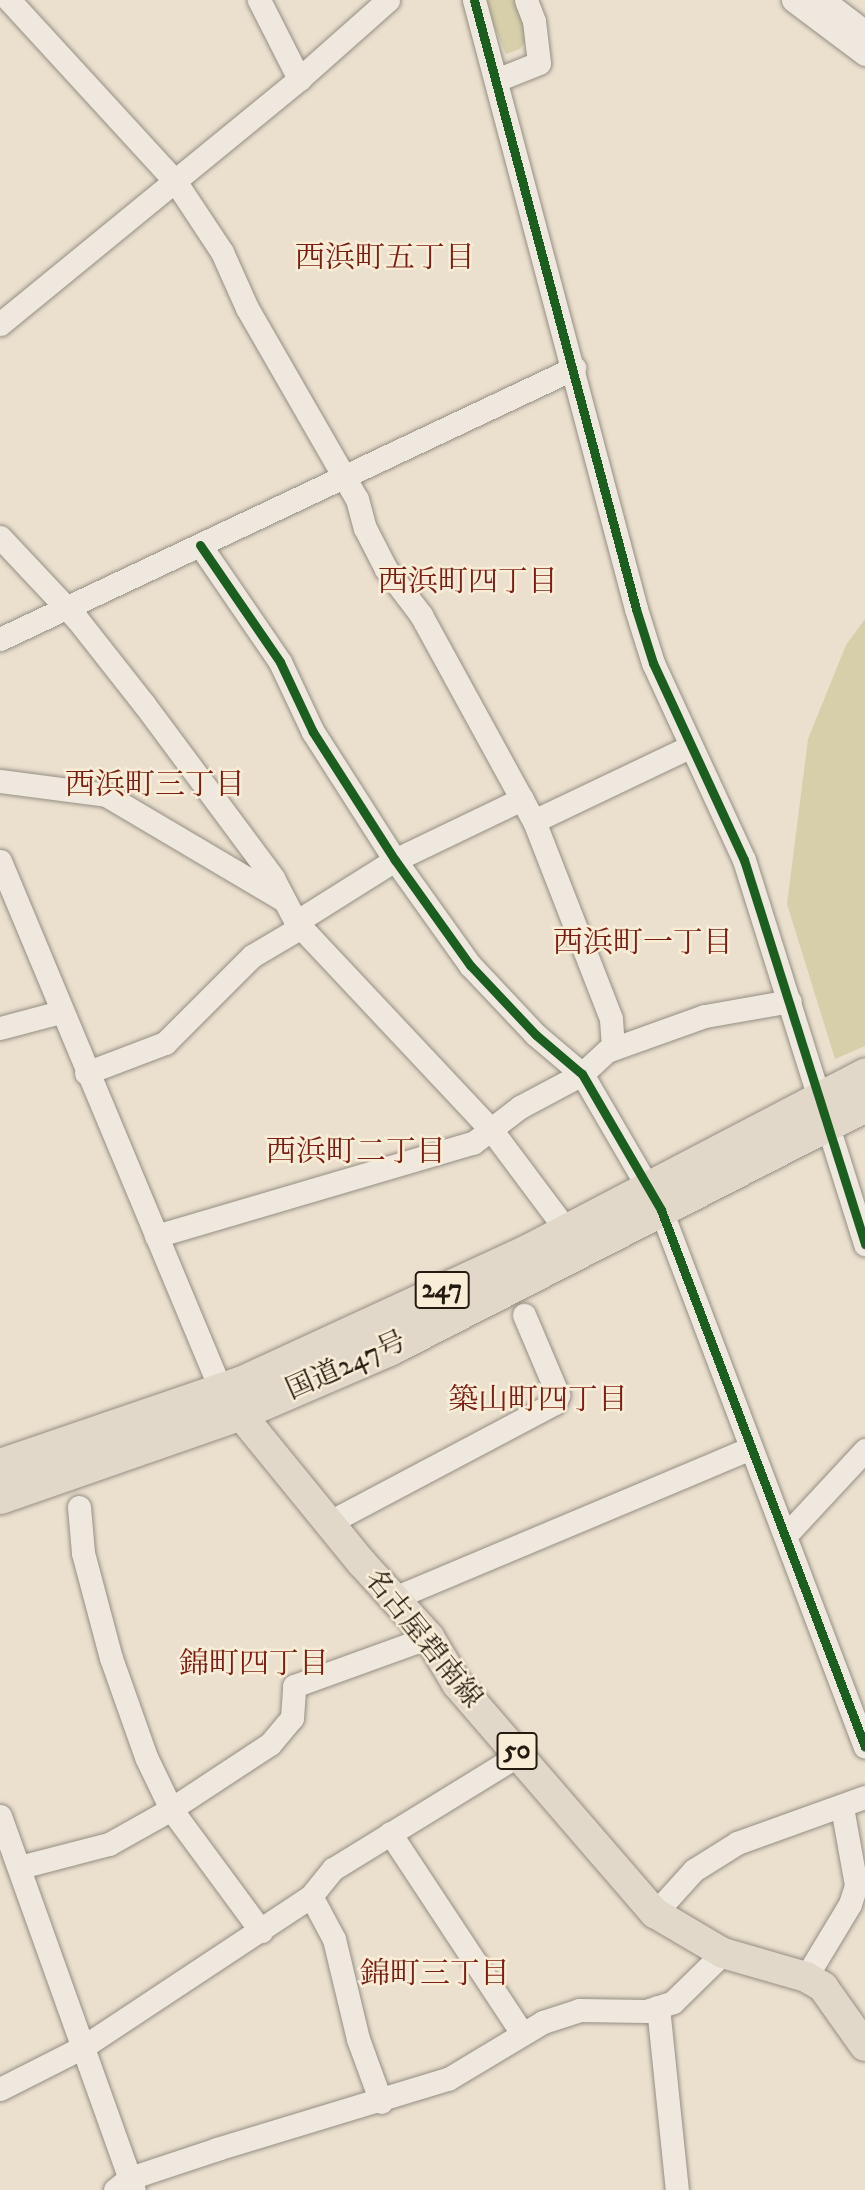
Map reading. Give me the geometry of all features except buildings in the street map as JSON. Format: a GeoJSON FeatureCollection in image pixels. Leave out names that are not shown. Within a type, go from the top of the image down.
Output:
{"type":"FeatureCollection","features":[{"type":"Feature","properties":{"kind":"highway","name":"国道247号"},"geometry":{"type":"LineString","coordinates":[[0,1465],[229,1401],[388,1349],[825,1109],[865,1074]]}},
{"type":"Feature","properties":{"kind":"highway","name":"国道247号"},"geometry":{"type":"LineString","coordinates":[[825,1109],[865,1105]]}},
{"type":"Feature","properties":{"kind":"highway","name":"国道247号"},"geometry":{"type":"LineString","coordinates":[[0,1497],[229,1401],[567,1231],[655,1200]]}},
{"type":"Feature","properties":{"kind":"main road","name":"名古屋碧南線"},"geometry":{"type":"LineString","coordinates":[[229,1401],[328,1522],[429,1637],[457,1684],[655,1913],[723,1953],[806,1977],[823,1987],[865,2046]]}},
{"type":"Feature","properties":{"kind":"street"},"geometry":{"type":"LineString","coordinates":[[9,0],[174,181],[222,252],[247,308],[345,476],[386,569],[422,615],[534,821],[611,1019],[613,1048]]}},
{"type":"Feature","properties":{"kind":"street"},"geometry":{"type":"LineString","coordinates":[[259,0],[299,79]]}},
{"type":"Feature","properties":{"kind":"street"},"geometry":{"type":"LineString","coordinates":[[0,324],[299,79],[388,0]]}},
{"type":"Feature","properties":{"kind":"street"},"geometry":{"type":"LineString","coordinates":[[474,0],[499,79],[636,609],[653,663],[744,860],[825,1109],[865,1244]]}},
{"type":"Feature","properties":{"kind":"street"},"geometry":{"type":"LineString","coordinates":[[499,79],[539,63],[534,21],[526,0]]}},
{"type":"Feature","properties":{"kind":"street"},"geometry":{"type":"LineString","coordinates":[[793,0],[865,54]]}},
{"type":"Feature","properties":{"kind":"street"},"geometry":{"type":"LineString","coordinates":[[822,0],[865,32]]}},
{"type":"Feature","properties":{"kind":"street"},"geometry":{"type":"LineString","coordinates":[[0,639],[574,368]]}},
{"type":"Feature","properties":{"kind":"street"},"geometry":{"type":"LineString","coordinates":[[0,537],[66,607],[191,765],[272,878],[280,898],[298,925],[493,1132],[567,1231]]}},
{"type":"Feature","properties":{"kind":"street"},"geometry":{"type":"LineString","coordinates":[[200,545],[276,655],[313,732],[395,860],[470,965],[536,1035],[582,1074],[655,1200],[786,1535],[865,1747]]}},
{"type":"Feature","properties":{"kind":"street"},"geometry":{"type":"LineString","coordinates":[[534,821],[691,746]]}},
{"type":"Feature","properties":{"kind":"street"},"geometry":{"type":"LineString","coordinates":[[0,781],[106,795],[280,898]]}},
{"type":"Feature","properties":{"kind":"street"},"geometry":{"type":"LineString","coordinates":[[86,1073],[165,1043],[252,956],[395,860],[522,799]]}},
{"type":"Feature","properties":{"kind":"street"},"geometry":{"type":"LineString","coordinates":[[2,875],[229,1401]]}},
{"type":"Feature","properties":{"kind":"street"},"geometry":{"type":"LineString","coordinates":[[156,1236],[474,1143],[493,1132],[520,1107],[582,1074],[613,1048],[705,1016],[790,1001]]}},
{"type":"Feature","properties":{"kind":"street"},"geometry":{"type":"LineString","coordinates":[[0,1028],[60,1012]]}},
{"type":"Feature","properties":{"kind":"street"},"geometry":{"type":"LineString","coordinates":[[328,1522],[555,1403],[558,1395],[524,1315]]}},
{"type":"Feature","properties":{"kind":"street"},"geometry":{"type":"LineString","coordinates":[[394,1598],[750,1448]]}},
{"type":"Feature","properties":{"kind":"street"},"geometry":{"type":"LineString","coordinates":[[786,1535],[865,1450]]}},
{"type":"Feature","properties":{"kind":"street"},"geometry":{"type":"LineString","coordinates":[[79,1507],[83,1553],[111,1658],[146,1757],[171,1809],[261,1931]]}},
{"type":"Feature","properties":{"kind":"street"},"geometry":{"type":"LineString","coordinates":[[20,1867],[108,1844],[171,1809],[270,1744],[292,1718],[295,1686],[429,1637]]}},
{"type":"Feature","properties":{"kind":"street"},"geometry":{"type":"LineString","coordinates":[[0,2088],[83,2047],[311,1896],[334,1869],[520,1754]]}},
{"type":"Feature","properties":{"kind":"street"},"geometry":{"type":"LineString","coordinates":[[655,1913],[694,1870],[737,1843],[779,1825],[842,1807],[865,1797]]}},
{"type":"Feature","properties":{"kind":"street"},"geometry":{"type":"LineString","coordinates":[[806,1977],[850,1904],[856,1885],[842,1807]]}},
{"type":"Feature","properties":{"kind":"street"},"geometry":{"type":"LineString","coordinates":[[0,1816],[83,2047],[126,2186],[448,2079],[522,2033],[579,2010],[646,2011],[658,2007],[692,1987],[723,1953]]}},
{"type":"Feature","properties":{"kind":"street"},"geometry":{"type":"LineString","coordinates":[[390,1833],[522,2033]]}},
{"type":"Feature","properties":{"kind":"street"},"geometry":{"type":"LineString","coordinates":[[311,1896],[334,1939],[358,2039],[381,2102]]}},
{"type":"Feature","properties":{"kind":"street"},"geometry":{"type":"LineString","coordinates":[[658,2007],[677,2190]]}},
{"type":"Feature","properties":{"kind":"shaded area"},"geometry":{"type":"Polygon","coordinates":[[[483,0],[518,0],[531,34],[520,49],[506,54],[483,0]]]}},
{"type":"Feature","properties":{"kind":"shaded area"},"geometry":{"type":"Polygon","coordinates":[[[865,619],[865,1046],[835,1059],[787,904],[808,739],[846,645],[865,619]]]}},
{"type":"Feature","properties":{"kind":"cycle path"},"geometry":{"type":"LineString","coordinates":[[474,0],[636,609],[653,663],[744,860],[865,1244]]}},
{"type":"Feature","properties":{"kind":"cycle path"},"geometry":{"type":"LineString","coordinates":[[200,545],[280,662],[313,732],[395,860],[470,965],[536,1035],[582,1074],[661,1210],[865,1747]]}},
{"type":"Feature","properties":{"kind":"district","name":"西浜町五丁目"},"geometry":{"type":"Point","coordinates":[385,259]}},
{"type":"Feature","properties":{"kind":"district","name":"西浜町四丁目"},"geometry":{"type":"Point","coordinates":[468,583]}},
{"type":"Feature","properties":{"kind":"district","name":"西浜町三丁目"},"geometry":{"type":"Point","coordinates":[155,786]}},
{"type":"Feature","properties":{"kind":"district","name":"西浜町一丁目"},"geometry":{"type":"Point","coordinates":[643,944]}},
{"type":"Feature","properties":{"kind":"district","name":"西浜町二丁目"},"geometry":{"type":"Point","coordinates":[356,1153]}},
{"type":"Feature","properties":{"kind":"district","name":"築山町四丁目"},"geometry":{"type":"Point","coordinates":[538,1401]}},
{"type":"Feature","properties":{"kind":"district","name":"錦町四丁目"},"geometry":{"type":"Point","coordinates":[254,1665]}},
{"type":"Feature","properties":{"kind":"district","name":"錦町三丁目"},"geometry":{"type":"Point","coordinates":[435,1975]}}]}
